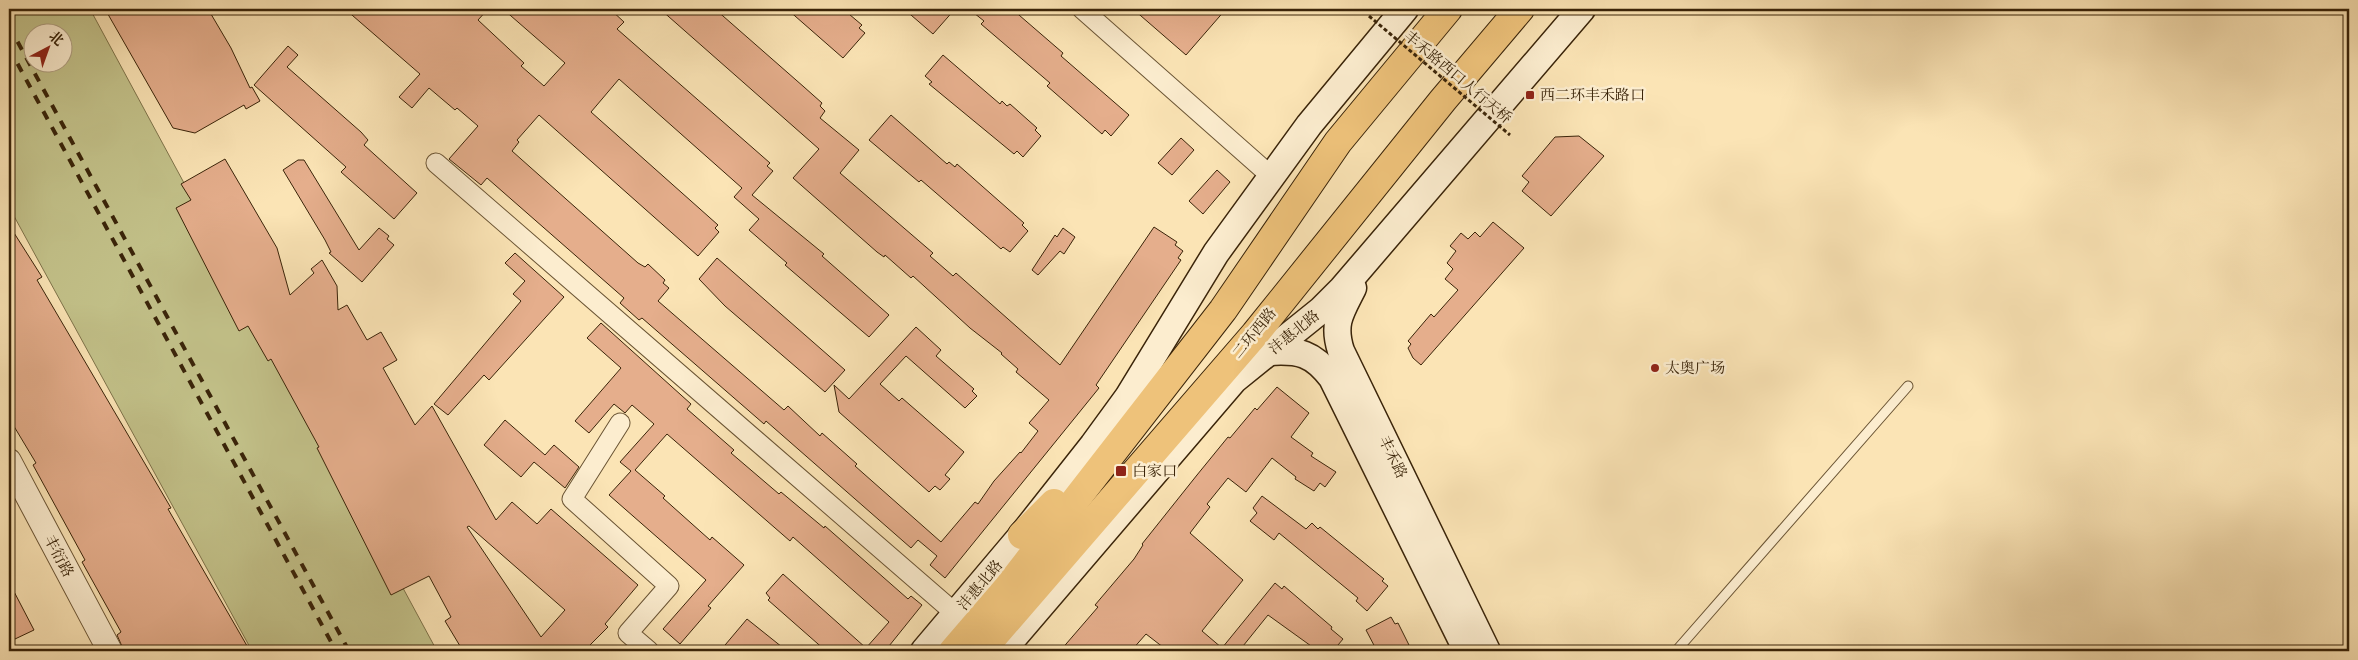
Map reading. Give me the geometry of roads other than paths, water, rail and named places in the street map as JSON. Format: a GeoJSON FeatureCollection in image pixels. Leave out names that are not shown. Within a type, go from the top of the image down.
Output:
{"type":"FeatureCollection","features":[{"type":"Feature","properties":{"kind":"highway"},"geometry":{"type":"LineString","coordinates":[[953,651],[1008,587],[1223,310],[1338,142],[1448,9]]}},
{"type":"Feature","properties":{"kind":"highway","name":"二环西路"},"geometry":{"type":"LineString","coordinates":[[981,651],[1262,343],[1294,283],[1520,9]]}},
{"type":"Feature","properties":{"kind":"highway"},"geometry":{"type":"LineString","coordinates":[[1234,380],[1262,343]]}},
{"type":"Feature","properties":{"kind":"highway"},"geometry":{"type":"LineString","coordinates":[[1022,535],[1134,425]]}},
{"type":"Feature","properties":{"kind":"main road","name":"沣惠北路"},"geometry":{"type":"LineString","coordinates":[[924,651],[1022,535],[1128,397],[1216,253],[1309,125],[1405,9]]}},
{"type":"Feature","properties":{"kind":"main road","name":"沣惠北路"},"geometry":{"type":"LineString","coordinates":[[1262,343],[1321,310],[1366,261],[1569,21],[1582,9]]}},
{"type":"Feature","properties":{"kind":"main road","name":"丰禾路"},"geometry":{"type":"LineString","coordinates":[[1366,261],[1338,317],[1337,338],[1342,352],[1487,651]]}},
{"type":"Feature","properties":{"kind":"main road","name":"丰禾路"},"geometry":{"type":"LineString","coordinates":[[1262,343],[1288,351],[1304,353],[1318,362],[1332,378],[1467,651]]}},
{"type":"Feature","properties":{"kind":"main road"},"geometry":{"type":"LineString","coordinates":[[1002,651],[1234,380]]}},
{"type":"Feature","properties":{"kind":"street"},"geometry":{"type":"LineString","coordinates":[[1082,9],[1272,177]]}},
{"type":"Feature","properties":{"kind":"street"},"geometry":{"type":"LineString","coordinates":[[436,163],[956,614]]}},
{"type":"Feature","properties":{"kind":"street"},"geometry":{"type":"LineString","coordinates":[[620,422],[572,499],[669,586],[628,633],[648,651]]}},
{"type":"Feature","properties":{"kind":"street","name":"丰衍路"},"geometry":{"type":"LineString","coordinates":[[9,461],[110,651]]}},
{"type":"Feature","properties":{"kind":"lane"},"geometry":{"type":"LineString","coordinates":[[1676,651],[1908,386]]}},
{"type":"Feature","properties":{"kind":"railway"},"geometry":{"type":"LineString","coordinates":[[9,26],[349,651]]}},
{"type":"Feature","properties":{"kind":"railway"},"geometry":{"type":"LineString","coordinates":[[9,48],[336,651]]}},
{"type":"Feature","properties":{"kind":"place","name":"西二环丰禾路口"},"geometry":{"type":"Point","coordinates":[1530,95]}},
{"type":"Feature","properties":{"kind":"place","name":"太奥广场"},"geometry":{"type":"Point","coordinates":[1655,368]}},
{"type":"Feature","properties":{"kind":"place","name":"白家口"},"geometry":{"type":"Point","coordinates":[1121,471]}}]}
